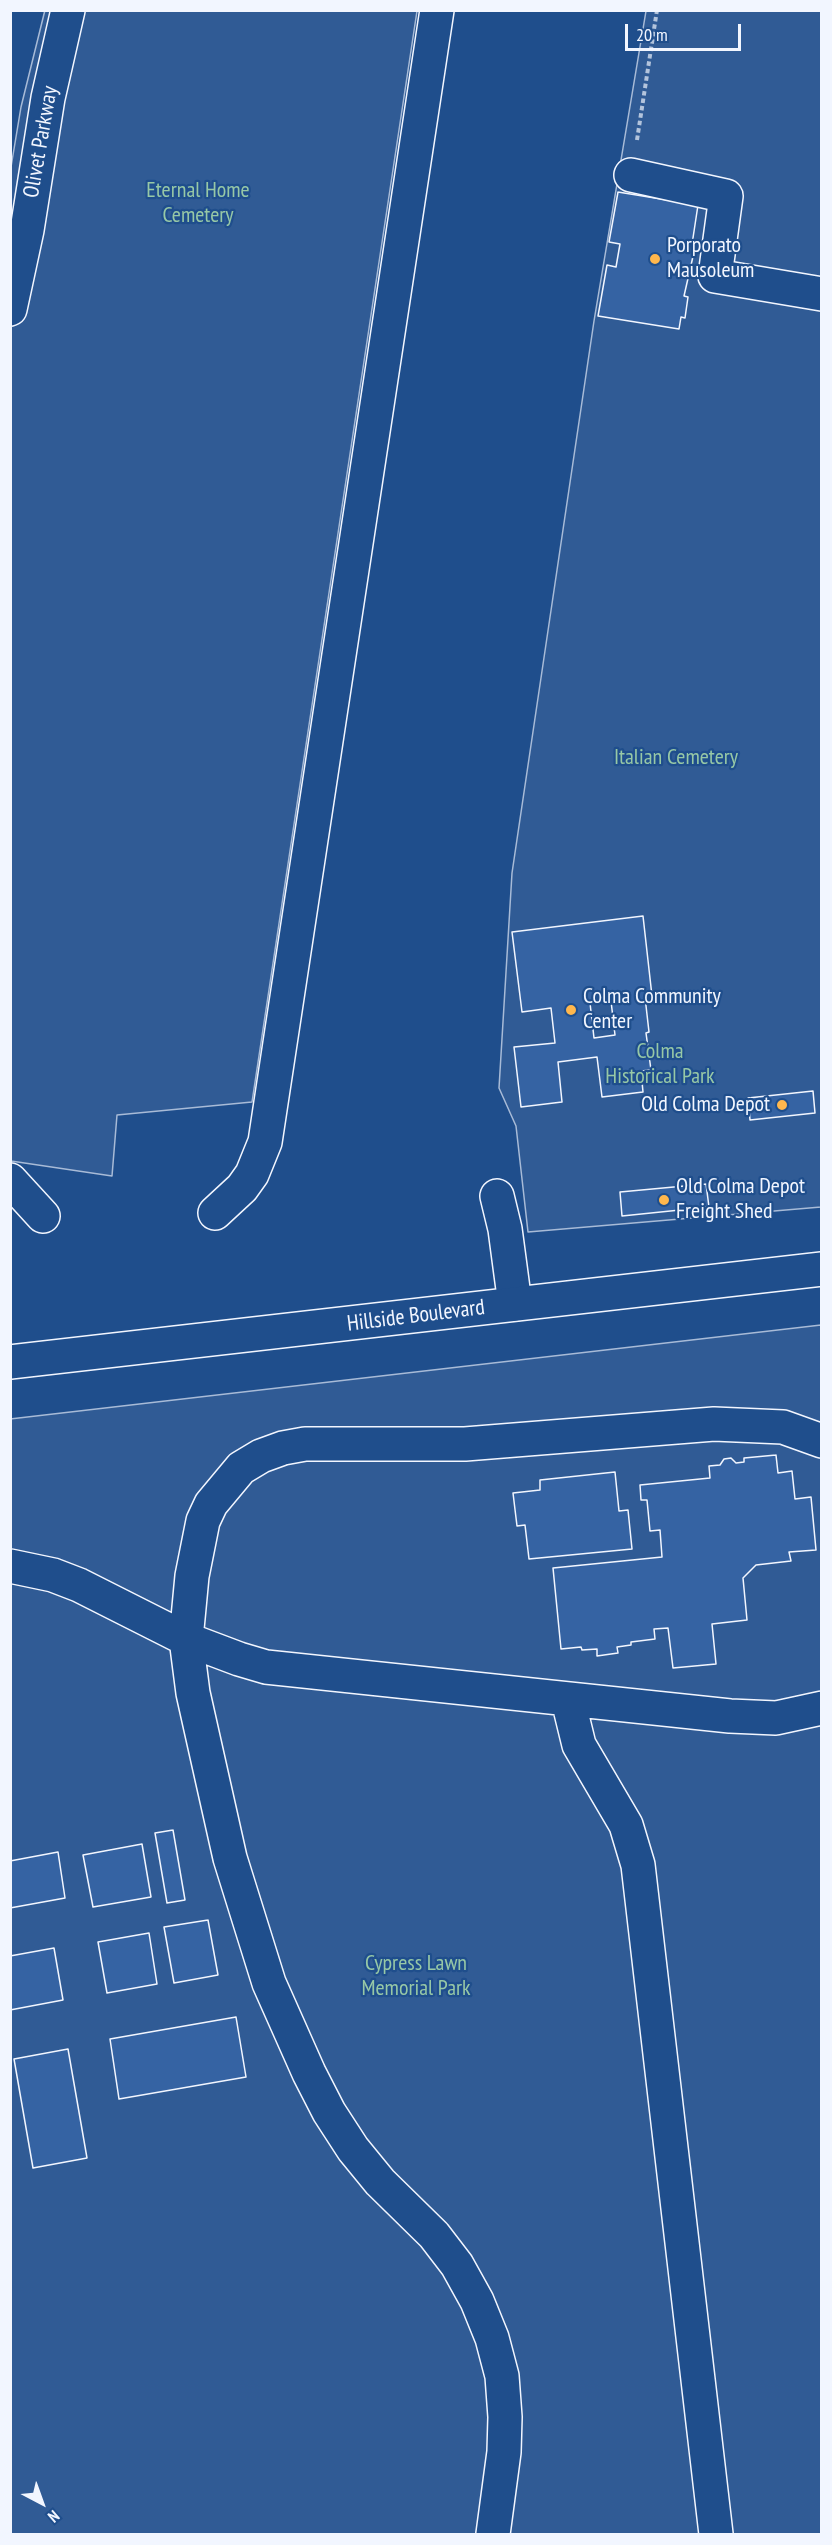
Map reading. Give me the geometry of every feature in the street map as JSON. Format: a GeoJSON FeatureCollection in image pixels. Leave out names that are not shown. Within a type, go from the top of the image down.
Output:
{"type":"FeatureCollection","features":[{"type":"Feature","properties":{"kind":"main road","name":"Olivet Parkway"},"geometry":{"type":"LineString","coordinates":[[10,309],[27,230],[48,98],[68,10]]}},
{"type":"Feature","properties":{"kind":"main road"},"geometry":{"type":"LineString","coordinates":[[215,1213],[242,1188],[252,1174],[265,1142],[437,10]]}},
{"type":"Feature","properties":{"kind":"main road"},"geometry":{"type":"LineString","coordinates":[[631,175],[726,196],[715,276],[822,294]]}},
{"type":"Feature","properties":{"kind":"main road"},"geometry":{"type":"LineString","coordinates":[[10,1180],[43,1216]]}},
{"type":"Feature","properties":{"kind":"main road"},"geometry":{"type":"LineString","coordinates":[[497,1196],[505,1229],[515,1304]]}},
{"type":"Feature","properties":{"kind":"main road","name":"Hillside Boulevard"},"geometry":{"type":"LineString","coordinates":[[10,1362],[822,1269]]}},
{"type":"Feature","properties":{"kind":"main road"},"geometry":{"type":"LineString","coordinates":[[493,2535],[504,2452],[505,2416],[502,2376],[492,2338],[477,2301],[457,2265],[434,2235],[380,2182],[353,2149],[309,2073],[288,2028],[255,1941],[230,1858],[193,1693],[186,1639],[190,1587],[198,1540],[211,1504],[241,1468],[261,1456],[283,1448],[327,1442],[465,1444],[714,1424],[783,1427],[822,1441]]}},
{"type":"Feature","properties":{"kind":"main road"},"geometry":{"type":"LineString","coordinates":[[10,1566],[53,1575],[79,1585],[186,1639],[239,1659],[274,1668],[754,1718],[776,1718],[822,1708]]}},
{"type":"Feature","properties":{"kind":"main road"},"geometry":{"type":"LineString","coordinates":[[568,1700],[579,1745],[626,1825],[638,1865],[716,2535]]}},
{"type":"Feature","properties":{"kind":"path"},"geometry":{"type":"LineString","coordinates":[[631,175],[657,10]]}},
{"type":"Feature","properties":{"kind":"green space","name":"Eternal Home Cemetery"},"geometry":{"type":"Polygon","coordinates":[[[45,10],[417,11],[252,1102],[117,1115],[112,1176],[11,1161],[10,173],[21,107],[45,10]]]}},
{"type":"Feature","properties":{"kind":"green space","name":"Italian Cemetery"},"geometry":{"type":"Polygon","coordinates":[[[646,11],[821,11],[821,1207],[528,1232],[516,1126],[499,1088],[512,873],[594,321],[646,11]]]}},
{"type":"Feature","properties":{"kind":"green space","name":"Cypress Lawn Memorial Park"},"geometry":{"type":"Polygon","coordinates":[[[821,1325],[821,2534],[11,2534],[10,1419],[821,1325]]]}},
{"type":"Feature","properties":{"kind":"building","name":"Porporato Mausoleum"},"geometry":{"type":"Polygon","coordinates":[[[618,192],[698,205],[691,251],[694,252],[684,296],[688,297],[685,318],[681,317],[679,329],[598,316],[607,265],[616,267],[620,244],[609,242],[618,192]]]}},
{"type":"Feature","properties":{"kind":"building","name":"Colma Community Center"},"geometry":{"type":"Polygon","coordinates":[[[643,916],[652,996],[645,997],[649,1032],[646,1033],[651,1070],[641,1071],[643,1092],[602,1097],[597,1057],[558,1062],[562,1102],[521,1107],[514,1047],[555,1043],[551,1008],[522,1012],[512,932],[643,916]],[[611,1001],[590,1003],[594,1038],[615,1035],[611,1001]]]}},
{"type":"Feature","properties":{"kind":"building","name":"Old Colma Depot"},"geometry":{"type":"Polygon","coordinates":[[[813,1091],[815,1113],[750,1120],[748,1098],[813,1091]]]}},
{"type":"Feature","properties":{"kind":"building","name":"Old Colma Depot Freight Shed"},"geometry":{"type":"Polygon","coordinates":[[[706,1184],[709,1207],[622,1216],[620,1192],[706,1184]]]}},
{"type":"Feature","properties":{"kind":"building"},"geometry":{"type":"Polygon","coordinates":[[[776,1455],[778,1473],[792,1471],[795,1499],[811,1497],[816,1550],[789,1552],[791,1561],[756,1565],[743,1578],[747,1620],[712,1624],[716,1664],[673,1668],[668,1628],[654,1629],[655,1639],[631,1642],[631,1645],[617,1647],[618,1653],[597,1656],[597,1649],[582,1650],[581,1647],[561,1649],[553,1568],[662,1557],[660,1530],[650,1531],[647,1500],[641,1500],[640,1485],[710,1478],[709,1466],[720,1465],[724,1459],[731,1458],[736,1463],[744,1462],[744,1458],[776,1455]]]}},
{"type":"Feature","properties":{"kind":"building"},"geometry":{"type":"Polygon","coordinates":[[[615,1472],[619,1511],[628,1510],[632,1549],[529,1559],[525,1525],[517,1526],[513,1493],[540,1490],[540,1480],[615,1472]]]}},
{"type":"Feature","properties":{"kind":"building"},"geometry":{"type":"Polygon","coordinates":[[[173,1830],[185,1900],[167,1903],[155,1833],[173,1830]]]}},
{"type":"Feature","properties":{"kind":"building"},"geometry":{"type":"Polygon","coordinates":[[[142,1844],[151,1897],[93,1907],[83,1855],[142,1844]]]}},
{"type":"Feature","properties":{"kind":"building"},"geometry":{"type":"Polygon","coordinates":[[[58,1852],[65,1898],[10,1908],[10,1861],[58,1852]]]}},
{"type":"Feature","properties":{"kind":"building"},"geometry":{"type":"Polygon","coordinates":[[[208,1920],[218,1975],[174,1983],[164,1927],[208,1920]]]}},
{"type":"Feature","properties":{"kind":"building"},"geometry":{"type":"Polygon","coordinates":[[[149,1933],[157,1984],[107,1993],[98,1942],[149,1933]]]}},
{"type":"Feature","properties":{"kind":"building"},"geometry":{"type":"Polygon","coordinates":[[[54,1948],[63,2000],[10,2010],[10,1956],[54,1948]]]}},
{"type":"Feature","properties":{"kind":"building"},"geometry":{"type":"Polygon","coordinates":[[[236,2017],[246,2077],[119,2099],[110,2039],[236,2017]]]}},
{"type":"Feature","properties":{"kind":"building"},"geometry":{"type":"Polygon","coordinates":[[[68,2049],[87,2158],[33,2168],[14,2059],[68,2049]]]}},
{"type":"Feature","properties":{"kind":"place","name":"Porporato Mausoleum"},"geometry":{"type":"Point","coordinates":[655,259]}},
{"type":"Feature","properties":{"kind":"place","name":"Colma Community Center"},"geometry":{"type":"Point","coordinates":[571,1010]}},
{"type":"Feature","properties":{"kind":"place","name":"Old Colma Depot"},"geometry":{"type":"Point","coordinates":[782,1105]}},
{"type":"Feature","properties":{"kind":"place","name":"Old Colma Depot Freight Shed"},"geometry":{"type":"Point","coordinates":[664,1200]}},
{"type":"Feature","properties":{"kind":"park label","name":"Colma Historical Park"},"geometry":{"type":"Point","coordinates":[660,1064]}}]}
